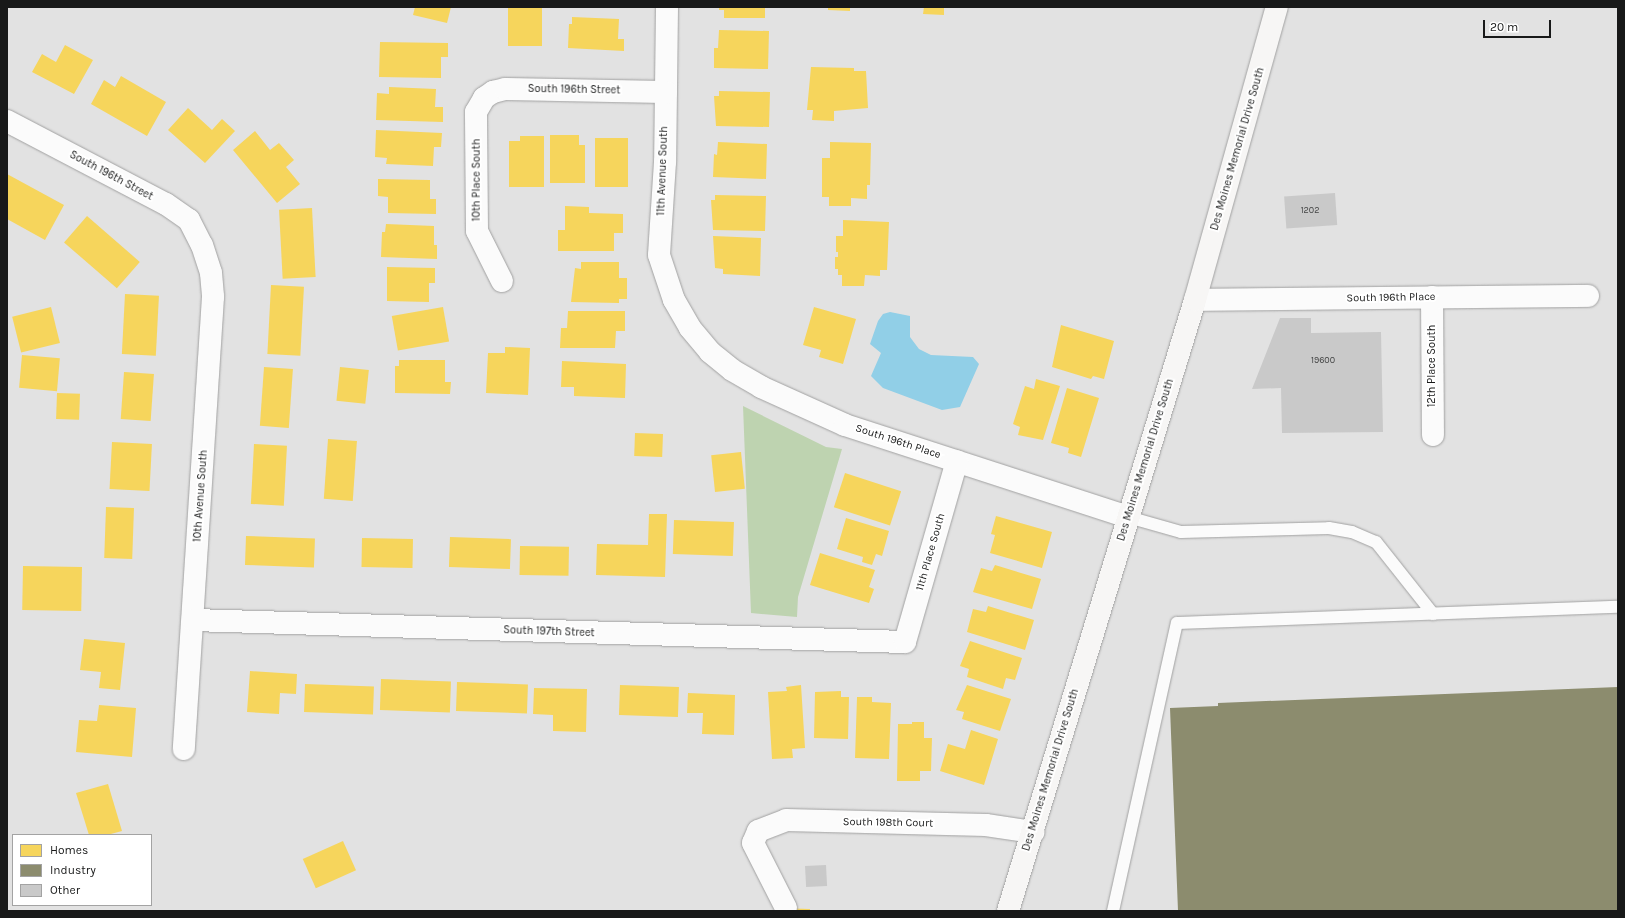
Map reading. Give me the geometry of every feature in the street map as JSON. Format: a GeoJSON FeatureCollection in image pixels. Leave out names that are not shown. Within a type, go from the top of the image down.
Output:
{"type":"FeatureCollection","features":[{"type":"Feature","properties":{"kind":"main road","name":"Des Moines Memorial Drive South"},"geometry":{"type":"LineString","coordinates":[[1008,911],[1195,300],[1277,7]]}},
{"type":"Feature","properties":{"kind":"street","name":"11th Avenue South"},"geometry":{"type":"LineString","coordinates":[[667,7],[666,92],[660,255],[674,300],[690,328]]}},
{"type":"Feature","properties":{"kind":"street","name":"South 196th Street"},"geometry":{"type":"LineString","coordinates":[[484,98],[493,92],[505,89],[666,92]]}},
{"type":"Feature","properties":{"kind":"street","name":"10th Place South"},"geometry":{"type":"LineString","coordinates":[[484,98],[476,112],[477,232],[502,281]]}},
{"type":"Feature","properties":{"kind":"street","name":"South 196th Street"},"geometry":{"type":"LineString","coordinates":[[7,121],[166,204],[189,220],[202,245]]}},
{"type":"Feature","properties":{"kind":"street","name":"10th Avenue South"},"geometry":{"type":"LineString","coordinates":[[184,749],[214,296],[211,273],[202,245]]}},
{"type":"Feature","properties":{"kind":"street","name":"South 196th Place"},"geometry":{"type":"LineString","coordinates":[[1195,300],[1588,296]]}},
{"type":"Feature","properties":{"kind":"street","name":"12th Place South"},"geometry":{"type":"LineString","coordinates":[[1432,297],[1433,435]]}},
{"type":"Feature","properties":{"kind":"street","name":"South 196th Place"},"geometry":{"type":"LineString","coordinates":[[690,328],[710,352],[732,370],[785,400],[845,425],[1128,517]]}},
{"type":"Feature","properties":{"kind":"street","name":"11th Place South"},"geometry":{"type":"LineString","coordinates":[[905,642],[957,462]]}},
{"type":"Feature","properties":{"kind":"street","name":"South 197th Street"},"geometry":{"type":"LineString","coordinates":[[193,620],[905,642]]}},
{"type":"Feature","properties":{"kind":"street","name":"South 198th Court"},"geometry":{"type":"LineString","coordinates":[[786,908],[753,843],[758,831],[786,820],[986,825],[1032,832]]}},
{"type":"Feature","properties":{"kind":"lane"},"geometry":{"type":"LineString","coordinates":[[1128,517],[1181,532],[1329,528],[1352,532],[1376,542],[1433,614]]}},
{"type":"Feature","properties":{"kind":"lane"},"geometry":{"type":"LineString","coordinates":[[1113,911],[1177,623],[1618,607]]}},
{"type":"Feature","properties":{"kind":"green space"},"geometry":{"type":"Polygon","coordinates":[[[743,406],[826,447],[842,449],[798,597],[797,617],[751,613],[743,406]]]}},
{"type":"Feature","properties":{"kind":"water"},"geometry":{"type":"Polygon","coordinates":[[[890,312],[910,316],[910,337],[919,349],[931,355],[973,357],[979,364],[960,407],[942,410],[883,388],[871,376],[881,353],[870,344],[878,321],[883,314],[890,312]]]}},
{"type":"Feature","properties":{"kind":"building: Homes"},"geometry":{"type":"Polygon","coordinates":[[[415,7],[451,7],[447,23],[413,15],[415,7]]]}},
{"type":"Feature","properties":{"kind":"building: Homes"},"geometry":{"type":"Polygon","coordinates":[[[508,7],[542,7],[542,46],[508,46],[508,7]]]}},
{"type":"Feature","properties":{"kind":"building: Homes"},"geometry":{"type":"Polygon","coordinates":[[[719,7],[765,7],[765,18],[724,18],[724,10],[719,10],[719,7]]]}},
{"type":"Feature","properties":{"kind":"building: Homes"},"geometry":{"type":"Polygon","coordinates":[[[828,7],[850,7],[850,11],[828,10],[828,7]]]}},
{"type":"Feature","properties":{"kind":"building: Homes"},"geometry":{"type":"Polygon","coordinates":[[[924,7],[944,7],[944,15],[923,14],[924,7]]]}},
{"type":"Feature","properties":{"kind":"building: Homes"},"geometry":{"type":"Polygon","coordinates":[[[572,17],[619,19],[618,39],[624,39],[624,51],[568,48],[569,24],[572,24],[572,17]]]}},
{"type":"Feature","properties":{"kind":"building: Homes"},"geometry":{"type":"Polygon","coordinates":[[[719,30],[769,31],[768,69],[714,68],[714,48],[718,48],[719,30]]]}},
{"type":"Feature","properties":{"kind":"building: Homes"},"geometry":{"type":"Polygon","coordinates":[[[380,42],[448,43],[448,57],[441,57],[441,78],[379,77],[380,42]]]}},
{"type":"Feature","properties":{"kind":"building: Homes"},"geometry":{"type":"Polygon","coordinates":[[[65,45],[93,60],[74,94],[32,72],[42,54],[56,62],[65,45]]]}},
{"type":"Feature","properties":{"kind":"building: Homes"},"geometry":{"type":"Polygon","coordinates":[[[811,67],[854,68],[854,71],[866,71],[868,108],[834,111],[834,121],[812,120],[813,110],[807,110],[811,67]]]}},
{"type":"Feature","properties":{"kind":"building: Homes"},"geometry":{"type":"Polygon","coordinates":[[[121,76],[166,102],[147,136],[91,104],[104,80],[115,87],[121,76]]]}},
{"type":"Feature","properties":{"kind":"building: Homes"},"geometry":{"type":"Polygon","coordinates":[[[389,87],[436,89],[435,107],[443,107],[443,122],[376,120],[377,93],[389,94],[389,87]]]}},
{"type":"Feature","properties":{"kind":"building: Homes"},"geometry":{"type":"Polygon","coordinates":[[[719,91],[770,92],[769,127],[716,126],[714,96],[719,96],[719,91]]]}},
{"type":"Feature","properties":{"kind":"building: Homes"},"geometry":{"type":"Polygon","coordinates":[[[188,108],[212,130],[222,119],[235,131],[205,163],[168,130],[188,108]]]}},
{"type":"Feature","properties":{"kind":"building: Homes"},"geometry":{"type":"Polygon","coordinates":[[[376,130],[442,133],[441,147],[434,147],[433,166],[386,164],[387,158],[375,157],[376,130]]]}},
{"type":"Feature","properties":{"kind":"building: Homes"},"geometry":{"type":"Polygon","coordinates":[[[255,131],[270,150],[279,143],[294,160],[286,167],[300,184],[277,203],[233,150],[255,131]]]}},
{"type":"Feature","properties":{"kind":"building: Homes"},"geometry":{"type":"Polygon","coordinates":[[[550,135],[579,135],[579,145],[585,145],[585,183],[550,183],[550,135]]]}},
{"type":"Feature","properties":{"kind":"building: Homes"},"geometry":{"type":"Polygon","coordinates":[[[520,136],[544,136],[544,187],[509,187],[509,141],[520,141],[520,136]]]}},
{"type":"Feature","properties":{"kind":"building: Homes"},"geometry":{"type":"Polygon","coordinates":[[[595,138],[628,138],[628,187],[595,187],[595,138]]]}},
{"type":"Feature","properties":{"kind":"building: Homes"},"geometry":{"type":"Polygon","coordinates":[[[718,142],[767,144],[766,179],[713,177],[714,154],[717,155],[718,142]]]}},
{"type":"Feature","properties":{"kind":"building: Homes"},"geometry":{"type":"Polygon","coordinates":[[[830,142],[871,143],[870,185],[867,185],[867,199],[851,198],[851,206],[829,206],[829,197],[822,197],[822,158],[830,158],[830,142]]]}},
{"type":"Feature","properties":{"kind":"building: Homes"},"geometry":{"type":"Polygon","coordinates":[[[7,174],[64,205],[45,240],[7,219],[7,174]]]}},
{"type":"Feature","properties":{"kind":"building: Homes"},"geometry":{"type":"Polygon","coordinates":[[[378,179],[430,180],[430,199],[436,199],[436,214],[388,213],[388,197],[378,196],[378,179]]]}},
{"type":"Feature","properties":{"kind":"building: Homes"},"geometry":{"type":"Polygon","coordinates":[[[715,195],[766,196],[765,231],[713,230],[711,200],[715,200],[715,195]]]}},
{"type":"Feature","properties":{"kind":"building: Homes"},"geometry":{"type":"Polygon","coordinates":[[[565,206],[589,207],[589,213],[623,214],[623,233],[614,233],[614,251],[558,251],[558,230],[565,230],[565,206]]]}},
{"type":"Feature","properties":{"kind":"building: Homes"},"geometry":{"type":"Polygon","coordinates":[[[312,208],[316,277],[283,279],[279,210],[312,208]]]}},
{"type":"Feature","properties":{"kind":"building: Homes"},"geometry":{"type":"Polygon","coordinates":[[[87,216],[140,262],[117,288],[64,242],[87,216]]]}},
{"type":"Feature","properties":{"kind":"building: Homes"},"geometry":{"type":"Polygon","coordinates":[[[843,220],[889,222],[887,270],[880,270],[880,276],[865,275],[864,286],[842,286],[842,275],[838,275],[838,269],[835,269],[835,257],[838,257],[838,252],[836,252],[836,236],[843,236],[843,220]]]}},
{"type":"Feature","properties":{"kind":"building: Homes"},"geometry":{"type":"Polygon","coordinates":[[[386,224],[434,226],[434,245],[437,245],[437,259],[381,257],[382,232],[385,232],[386,224]]]}},
{"type":"Feature","properties":{"kind":"building: Homes"},"geometry":{"type":"Polygon","coordinates":[[[713,236],[761,238],[760,276],[723,274],[723,269],[715,268],[713,236]]]}},
{"type":"Feature","properties":{"kind":"building: Homes"},"geometry":{"type":"Polygon","coordinates":[[[581,262],[619,262],[619,278],[627,278],[627,299],[619,299],[619,303],[571,302],[575,268],[581,269],[581,262]]]}},
{"type":"Feature","properties":{"kind":"building: Homes"},"geometry":{"type":"Polygon","coordinates":[[[387,267],[435,268],[435,283],[429,283],[429,302],[387,301],[387,267]]]}},
{"type":"Feature","properties":{"kind":"building: Homes"},"geometry":{"type":"Polygon","coordinates":[[[271,285],[304,287],[300,356],[267,354],[271,285]]]}},
{"type":"Feature","properties":{"kind":"building: Homes"},"geometry":{"type":"Polygon","coordinates":[[[125,294],[159,296],[156,356],[122,354],[125,294]]]}},
{"type":"Feature","properties":{"kind":"building: Homes"},"geometry":{"type":"Polygon","coordinates":[[[51,307],[60,343],[21,353],[12,317],[51,307]]]}},
{"type":"Feature","properties":{"kind":"building: Homes"},"geometry":{"type":"Polygon","coordinates":[[[443,307],[449,341],[398,350],[392,316],[443,307]]]}},
{"type":"Feature","properties":{"kind":"building: Homes"},"geometry":{"type":"Polygon","coordinates":[[[814,307],[856,319],[843,364],[819,357],[821,350],[803,345],[814,307]]]}},
{"type":"Feature","properties":{"kind":"building: Homes"},"geometry":{"type":"Polygon","coordinates":[[[568,311],[625,311],[625,331],[616,331],[615,348],[560,348],[561,328],[567,328],[568,311]]]}},
{"type":"Feature","properties":{"kind":"building: Homes"},"geometry":{"type":"Polygon","coordinates":[[[1061,325],[1114,341],[1104,379],[1093,376],[1091,379],[1052,367],[1061,325]]]}},
{"type":"Feature","properties":{"kind":"building: Homes"},"geometry":{"type":"Polygon","coordinates":[[[505,347],[530,348],[528,395],[486,393],[488,353],[505,353],[505,347]]]}},
{"type":"Feature","properties":{"kind":"building: Homes"},"geometry":{"type":"Polygon","coordinates":[[[22,355],[60,358],[57,391],[19,388],[22,355]]]}},
{"type":"Feature","properties":{"kind":"building: Homes"},"geometry":{"type":"Polygon","coordinates":[[[399,360],[445,360],[445,382],[451,382],[450,394],[395,393],[395,366],[399,366],[399,360]]]}},
{"type":"Feature","properties":{"kind":"building: Homes"},"geometry":{"type":"Polygon","coordinates":[[[562,361],[626,364],[625,398],[574,396],[574,387],[561,387],[562,361]]]}},
{"type":"Feature","properties":{"kind":"building: Homes"},"geometry":{"type":"Polygon","coordinates":[[[264,367],[293,369],[289,428],[260,426],[264,367]]]}},
{"type":"Feature","properties":{"kind":"building: Homes"},"geometry":{"type":"Polygon","coordinates":[[[340,367],[369,370],[365,404],[336,401],[340,367]]]}},
{"type":"Feature","properties":{"kind":"building: Homes"},"geometry":{"type":"Polygon","coordinates":[[[124,372],[154,374],[151,421],[121,419],[124,372]]]}},
{"type":"Feature","properties":{"kind":"building: Homes"},"geometry":{"type":"Polygon","coordinates":[[[1036,379],[1060,386],[1043,440],[1018,435],[1020,427],[1013,424],[1025,386],[1034,389],[1036,379]]]}},
{"type":"Feature","properties":{"kind":"building: Homes"},"geometry":{"type":"Polygon","coordinates":[[[1067,388],[1099,398],[1081,457],[1068,453],[1069,448],[1051,443],[1067,388]]]}},
{"type":"Feature","properties":{"kind":"building: Homes"},"geometry":{"type":"Polygon","coordinates":[[[57,393],[80,394],[79,420],[56,419],[57,393]]]}},
{"type":"Feature","properties":{"kind":"building: Homes"},"geometry":{"type":"Polygon","coordinates":[[[635,433],[663,434],[662,457],[634,456],[635,433]]]}},
{"type":"Feature","properties":{"kind":"building: Homes"},"geometry":{"type":"Polygon","coordinates":[[[328,439],[357,441],[353,501],[324,499],[328,439]]]}},
{"type":"Feature","properties":{"kind":"building: Homes"},"geometry":{"type":"Polygon","coordinates":[[[112,442],[152,444],[149,491],[110,489],[112,442]]]}},
{"type":"Feature","properties":{"kind":"building: Homes"},"geometry":{"type":"Polygon","coordinates":[[[254,444],[287,446],[284,506],[251,504],[254,444]]]}},
{"type":"Feature","properties":{"kind":"building: Homes"},"geometry":{"type":"Polygon","coordinates":[[[741,452],[745,489],[715,492],[711,455],[741,452]]]}},
{"type":"Feature","properties":{"kind":"building: Homes"},"geometry":{"type":"Polygon","coordinates":[[[845,473],[901,491],[890,525],[834,507],[845,473]]]}},
{"type":"Feature","properties":{"kind":"building: Homes"},"geometry":{"type":"Polygon","coordinates":[[[106,507],[134,508],[132,559],[104,558],[106,507]]]}},
{"type":"Feature","properties":{"kind":"building: Homes"},"geometry":{"type":"Polygon","coordinates":[[[649,514],[667,514],[665,577],[596,575],[597,544],[648,545],[649,514]]]}},
{"type":"Feature","properties":{"kind":"building: Homes"},"geometry":{"type":"Polygon","coordinates":[[[996,516],[1052,532],[1042,568],[990,553],[995,535],[991,534],[996,516]]]}},
{"type":"Feature","properties":{"kind":"building: Homes"},"geometry":{"type":"Polygon","coordinates":[[[846,518],[889,531],[882,556],[876,554],[872,565],[862,562],[863,557],[837,549],[846,518]]]}},
{"type":"Feature","properties":{"kind":"building: Homes"},"geometry":{"type":"Polygon","coordinates":[[[674,520],[734,522],[733,556],[673,554],[674,520]]]}},
{"type":"Feature","properties":{"kind":"building: Homes"},"geometry":{"type":"Polygon","coordinates":[[[246,536],[315,538],[314,567],[245,565],[246,536]]]}},
{"type":"Feature","properties":{"kind":"building: Homes"},"geometry":{"type":"Polygon","coordinates":[[[450,537],[511,539],[510,569],[449,567],[450,537]]]}},
{"type":"Feature","properties":{"kind":"building: Homes"},"geometry":{"type":"Polygon","coordinates":[[[362,538],[413,539],[412,568],[361,567],[362,538]]]}},
{"type":"Feature","properties":{"kind":"building: Homes"},"geometry":{"type":"Polygon","coordinates":[[[520,546],[569,547],[568,576],[519,575],[520,546]]]}},
{"type":"Feature","properties":{"kind":"building: Homes"},"geometry":{"type":"Polygon","coordinates":[[[820,553],[875,570],[869,587],[874,589],[869,603],[810,585],[820,553]]]}},
{"type":"Feature","properties":{"kind":"building: Homes"},"geometry":{"type":"Polygon","coordinates":[[[995,565],[1041,579],[1032,609],[973,592],[981,568],[992,571],[995,565]]]}},
{"type":"Feature","properties":{"kind":"building: Homes"},"geometry":{"type":"Polygon","coordinates":[[[23,566],[82,567],[81,611],[22,610],[23,566]]]}},
{"type":"Feature","properties":{"kind":"building: Homes"},"geometry":{"type":"Polygon","coordinates":[[[988,606],[1034,620],[1025,650],[967,632],[973,609],[986,612],[988,606]]]}},
{"type":"Feature","properties":{"kind":"building: Homes"},"geometry":{"type":"Polygon","coordinates":[[[84,639],[125,643],[120,690],[99,688],[101,672],[80,670],[84,639]]]}},
{"type":"Feature","properties":{"kind":"building: Homes"},"geometry":{"type":"Polygon","coordinates":[[[970,641],[1022,658],[1015,680],[1006,678],[1003,689],[967,677],[969,669],[960,666],[970,641]]]}},
{"type":"Feature","properties":{"kind":"building: Homes"},"geometry":{"type":"Polygon","coordinates":[[[250,671],[297,674],[296,694],[280,693],[279,714],[247,712],[250,671]]]}},
{"type":"Feature","properties":{"kind":"building: Homes"},"geometry":{"type":"Polygon","coordinates":[[[381,679],[451,681],[450,712],[380,710],[381,679]]]}},
{"type":"Feature","properties":{"kind":"building: Homes"},"geometry":{"type":"Polygon","coordinates":[[[457,682],[528,684],[527,713],[456,711],[457,682]]]}},
{"type":"Feature","properties":{"kind":"building: Homes"},"geometry":{"type":"Polygon","coordinates":[[[305,684],[374,686],[373,714],[304,712],[305,684]]]}},
{"type":"Feature","properties":{"kind":"building: Homes"},"geometry":{"type":"Polygon","coordinates":[[[620,685],[679,687],[678,717],[619,715],[620,685]]]}},
{"type":"Feature","properties":{"kind":"building: Homes"},"geometry":{"type":"Polygon","coordinates":[[[801,685],[805,748],[792,749],[793,758],[772,759],[768,692],[787,691],[786,687],[801,685]]]}},
{"type":"Feature","properties":{"kind":"building: Homes"},"geometry":{"type":"Polygon","coordinates":[[[967,685],[1011,699],[1000,731],[962,719],[964,712],[956,710],[967,685]]]}},
{"type":"Feature","properties":{"kind":"building: Homes"},"geometry":{"type":"Polygon","coordinates":[[[534,688],[587,689],[586,732],[553,731],[553,715],[533,714],[534,688]]]}},
{"type":"Feature","properties":{"kind":"building: Homes"},"geometry":{"type":"Polygon","coordinates":[[[841,691],[841,697],[849,697],[848,739],[814,738],[815,692],[841,691]]]}},
{"type":"Feature","properties":{"kind":"building: Homes"},"geometry":{"type":"Polygon","coordinates":[[[688,693],[735,695],[734,735],[702,734],[703,713],[687,713],[688,693]]]}},
{"type":"Feature","properties":{"kind":"building: Homes"},"geometry":{"type":"Polygon","coordinates":[[[857,697],[872,697],[872,702],[891,703],[889,759],[855,758],[857,697]]]}},
{"type":"Feature","properties":{"kind":"building: Homes"},"geometry":{"type":"Polygon","coordinates":[[[99,705],[136,708],[132,757],[76,752],[79,720],[97,721],[99,705]]]}},
{"type":"Feature","properties":{"kind":"building: Homes"},"geometry":{"type":"Polygon","coordinates":[[[912,722],[924,722],[924,738],[932,738],[931,771],[920,771],[920,781],[897,781],[898,724],[912,724],[912,722]]]}},
{"type":"Feature","properties":{"kind":"building: Homes"},"geometry":{"type":"Polygon","coordinates":[[[971,730],[998,739],[984,785],[940,771],[948,744],[965,749],[971,730]]]}},
{"type":"Feature","properties":{"kind":"building: Homes"},"geometry":{"type":"Polygon","coordinates":[[[108,784],[122,831],[111,834],[89,834],[76,793],[108,784]]]}},
{"type":"Feature","properties":{"kind":"building: Homes"},"geometry":{"type":"Polygon","coordinates":[[[343,841],[356,870],[316,888],[303,859],[343,841]]]}},
{"type":"Feature","properties":{"kind":"building: Homes"},"geometry":{"type":"Polygon","coordinates":[[[778,908],[810,909],[810,911],[778,911],[778,908]]]}},
{"type":"Feature","properties":{"kind":"building: Industry"},"geometry":{"type":"Polygon","coordinates":[[[1618,687],[1618,911],[1178,911],[1170,708],[1218,706],[1218,703],[1618,687]]]}},
{"type":"Feature","properties":{"kind":"building: Other"},"geometry":{"type":"Polygon","coordinates":[[[1335,193],[1337,225],[1286,228],[1284,197],[1335,193]]]}},
{"type":"Feature","properties":{"kind":"building: Other"},"geometry":{"type":"Polygon","coordinates":[[[1280,318],[1311,318],[1311,333],[1381,332],[1383,432],[1282,433],[1281,388],[1252,389],[1280,318]]]}},
{"type":"Feature","properties":{"kind":"building: Other"},"geometry":{"type":"Polygon","coordinates":[[[826,865],[827,886],[806,887],[805,866],[826,865]]]}}]}
